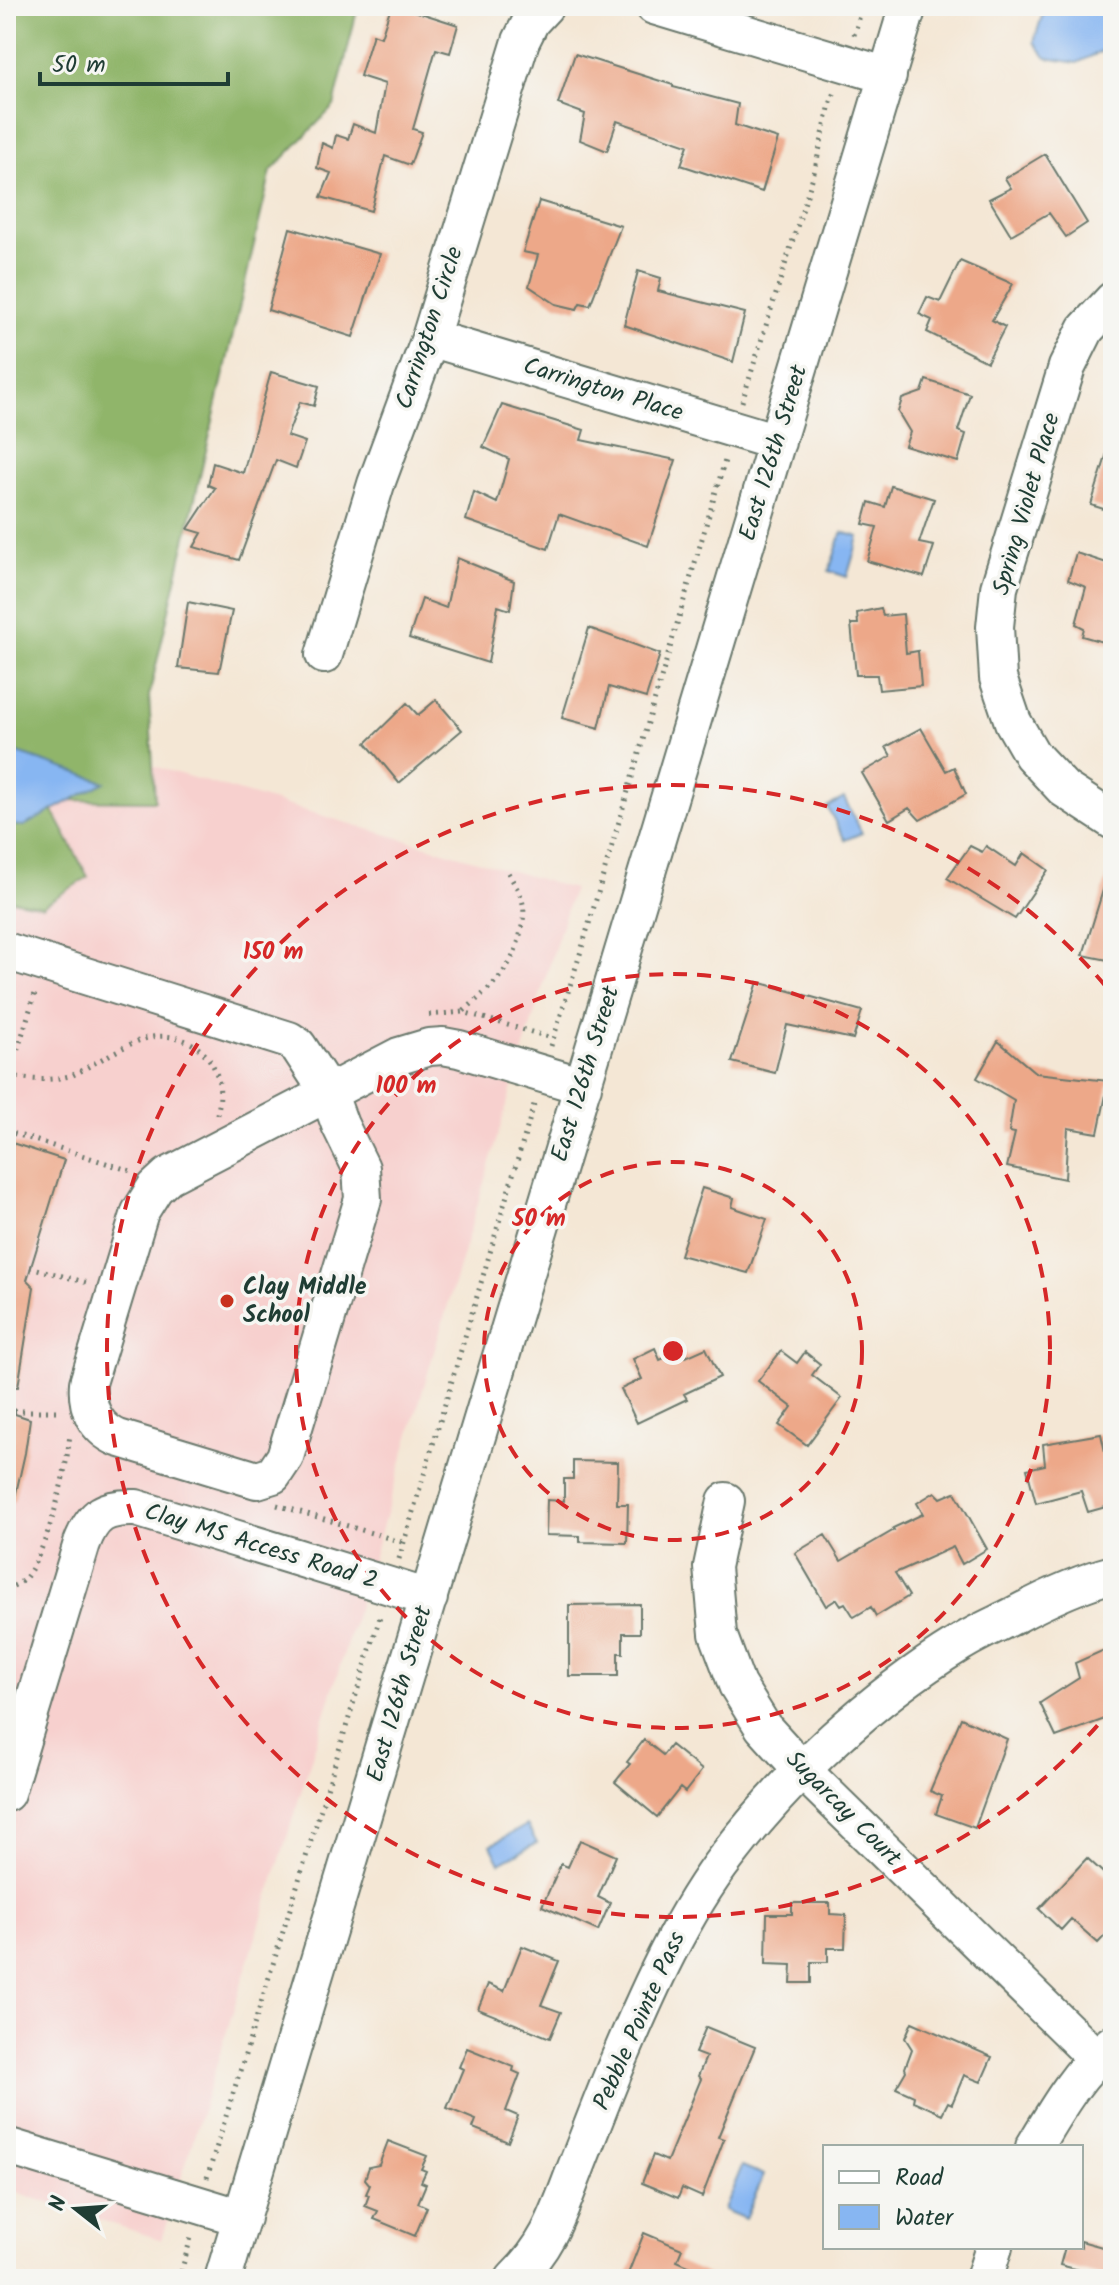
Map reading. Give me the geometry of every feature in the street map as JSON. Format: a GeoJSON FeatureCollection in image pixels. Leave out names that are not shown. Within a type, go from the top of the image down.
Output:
{"type":"FeatureCollection","features":[{"type":"Feature","properties":{"kind":"street","name":"Carrington Circle"},"geometry":{"type":"LineString","coordinates":[[324,655],[376,484],[430,338],[521,41],[531,21],[545,6]]}},
{"type":"Feature","properties":{"kind":"street"},"geometry":{"type":"LineString","coordinates":[[654,6],[888,76]]}},
{"type":"Feature","properties":{"kind":"street","name":"East 126th Street"},"geometry":{"type":"LineString","coordinates":[[223,2279],[908,6]]}},
{"type":"Feature","properties":{"kind":"street","name":"Spring Violet Place"},"geometry":{"type":"LineString","coordinates":[[1113,300],[1086,329],[1067,367],[999,588],[995,627],[998,678],[1013,722],[1032,755],[1064,789],[1113,821]]}},
{"type":"Feature","properties":{"kind":"street","name":"Carrington Place"},"geometry":{"type":"LineString","coordinates":[[430,338],[777,442]]}},
{"type":"Feature","properties":{"kind":"street"},"geometry":{"type":"LineString","coordinates":[[6,951],[289,1040],[298,1046],[328,1092],[336,1117],[361,1168],[363,1199],[285,1457],[273,1475],[257,1480],[109,1434],[99,1426],[89,1406],[88,1383],[140,1212],[155,1188],[168,1176],[328,1092],[399,1056],[429,1047],[443,1046],[583,1086]]}},
{"type":"Feature","properties":{"kind":"street","name":"Sugarcay Court"},"geometry":{"type":"LineString","coordinates":[[726,1501],[712,1567],[718,1634],[737,1685],[763,1727],[803,1771],[1104,2050]]}},
{"type":"Feature","properties":{"kind":"street","name":"Clay MS Access Road 2"},"geometry":{"type":"LineString","coordinates":[[6,1793],[82,1543],[93,1520],[105,1512],[136,1508],[429,1598]]}},
{"type":"Feature","properties":{"kind":"street","name":"Pebble Pointe Pass"},"geometry":{"type":"LineString","coordinates":[[514,2279],[533,2261],[551,2231],[620,2057],[659,1969],[726,1857],[803,1771],[866,1711],[903,1682],[960,1643],[1046,1599],[1113,1574]]}},
{"type":"Feature","properties":{"kind":"street"},"geometry":{"type":"LineString","coordinates":[[1035,2145],[1052,2116],[1104,2050]]}},
{"type":"Feature","properties":{"kind":"street"},"geometry":{"type":"LineString","coordinates":[[6,2146],[242,2218]]}},
{"type":"Feature","properties":{"kind":"street"},"geometry":{"type":"LineString","coordinates":[[984,2279],[993,2249]]}},
{"type":"Feature","properties":{"kind":"path"},"geometry":{"type":"LineString","coordinates":[[581,951],[734,429],[814,173],[830,104],[846,64]]}},
{"type":"Feature","properties":{"kind":"path"},"geometry":{"type":"LineString","coordinates":[[463,1012],[492,988],[518,947],[523,903],[506,869]]}},
{"type":"Feature","properties":{"kind":"path"},"geometry":{"type":"LineString","coordinates":[[6,1088],[38,981]]}},
{"type":"Feature","properties":{"kind":"path"},"geometry":{"type":"LineString","coordinates":[[6,1131],[126,1168],[139,1175]]}},
{"type":"Feature","properties":{"kind":"path"},"geometry":{"type":"LineString","coordinates":[[30,1267],[97,1286]]}},
{"type":"Feature","properties":{"kind":"path"},"geometry":{"type":"LineString","coordinates":[[6,1411],[70,1412]]}},
{"type":"Feature","properties":{"kind":"path"},"geometry":{"type":"LineString","coordinates":[[179,2279],[201,2206]]}},
{"type":"Feature","properties":{"kind":"shaded area","name":"Clay Middle School"},"geometry":{"type":"Polygon","coordinates":[[[6,723],[573,889],[367,1579],[162,2240],[6,2189],[6,723]]]}},
{"type":"Feature","properties":{"kind":"green space"},"geometry":{"type":"Polygon","coordinates":[[[6,6],[358,6],[334,106],[271,171],[149,696],[155,801],[47,800],[88,877],[42,906],[6,899],[6,6]]]}},
{"type":"Feature","properties":{"kind":"water"},"geometry":{"type":"Polygon","coordinates":[[[1045,6],[1113,6],[1113,46],[1077,63],[1047,58],[1034,42],[1045,6]]]}},
{"type":"Feature","properties":{"kind":"water"},"geometry":{"type":"Polygon","coordinates":[[[842,532],[859,537],[847,577],[829,571],[842,532]]]}},
{"type":"Feature","properties":{"kind":"water"},"geometry":{"type":"Polygon","coordinates":[[[6,749],[105,782],[24,826],[6,825],[6,749]]]}},
{"type":"Feature","properties":{"kind":"water"},"geometry":{"type":"Polygon","coordinates":[[[844,798],[862,833],[845,840],[827,807],[844,798]]]}},
{"type":"Feature","properties":{"kind":"water"},"geometry":{"type":"Polygon","coordinates":[[[527,1825],[537,1843],[500,1863],[491,1845],[527,1825]]]}},
{"type":"Feature","properties":{"kind":"water"},"geometry":{"type":"Polygon","coordinates":[[[742,2166],[764,2175],[745,2219],[724,2210],[742,2166]]]}},
{"type":"Feature","properties":{"kind":"building"},"geometry":{"type":"Polygon","coordinates":[[[391,6],[458,25],[450,53],[436,49],[413,129],[422,132],[410,165],[385,156],[371,211],[321,197],[331,173],[317,168],[322,143],[333,148],[336,135],[348,139],[353,124],[376,133],[385,84],[360,76],[373,34],[381,37],[391,6]]]}},
{"type":"Feature","properties":{"kind":"building"},"geometry":{"type":"Polygon","coordinates":[[[575,54],[673,87],[738,104],[735,125],[778,139],[762,192],[681,165],[688,145],[617,121],[607,151],[580,140],[585,114],[558,104],[575,54]]]}},
{"type":"Feature","properties":{"kind":"building"},"geometry":{"type":"Polygon","coordinates":[[[1045,154],[1087,223],[1066,237],[1049,213],[1011,235],[989,199],[1011,188],[1005,178],[1045,154]]]}},
{"type":"Feature","properties":{"kind":"building"},"geometry":{"type":"Polygon","coordinates":[[[539,201],[621,226],[590,305],[580,303],[577,309],[556,304],[529,286],[538,255],[523,252],[539,201]]]}},
{"type":"Feature","properties":{"kind":"building"},"geometry":{"type":"Polygon","coordinates":[[[290,228],[380,254],[353,337],[268,310],[290,228]]]}},
{"type":"Feature","properties":{"kind":"building"},"geometry":{"type":"Polygon","coordinates":[[[960,261],[1013,284],[992,320],[1005,327],[987,362],[927,332],[932,320],[919,314],[927,297],[940,302],[960,261]]]}},
{"type":"Feature","properties":{"kind":"building"},"geometry":{"type":"Polygon","coordinates":[[[638,271],[661,278],[658,291],[745,313],[733,362],[624,325],[638,271]]]}},
{"type":"Feature","properties":{"kind":"building"},"geometry":{"type":"Polygon","coordinates":[[[271,372],[319,386],[314,406],[300,402],[287,436],[305,442],[296,468],[276,460],[239,560],[194,547],[202,533],[188,529],[215,488],[208,485],[213,463],[243,473],[271,372]]]}},
{"type":"Feature","properties":{"kind":"building"},"geometry":{"type":"Polygon","coordinates":[[[926,380],[970,394],[958,431],[966,434],[958,462],[905,446],[910,432],[898,412],[902,399],[922,392],[926,380]]]}},
{"type":"Feature","properties":{"kind":"building"},"geometry":{"type":"Polygon","coordinates":[[[502,405],[584,430],[581,440],[676,460],[648,546],[559,514],[548,549],[466,520],[474,492],[497,503],[509,459],[483,447],[502,405]]]}},
{"type":"Feature","properties":{"kind":"building"},"geometry":{"type":"Polygon","coordinates":[[[1108,450],[1113,451],[1113,512],[1091,505],[1108,450]]]}},
{"type":"Feature","properties":{"kind":"building"},"geometry":{"type":"Polygon","coordinates":[[[891,486],[934,499],[919,543],[934,546],[924,577],[867,561],[877,527],[863,524],[869,502],[885,507],[891,486]]]}},
{"type":"Feature","properties":{"kind":"building"},"geometry":{"type":"Polygon","coordinates":[[[1076,553],[1113,565],[1113,645],[1082,636],[1084,628],[1076,624],[1086,587],[1068,580],[1076,553]]]}},
{"type":"Feature","properties":{"kind":"building"},"geometry":{"type":"Polygon","coordinates":[[[457,558],[514,581],[510,610],[498,606],[488,663],[409,638],[422,599],[446,608],[457,558]]]}},
{"type":"Feature","properties":{"kind":"building"},"geometry":{"type":"Polygon","coordinates":[[[188,602],[232,611],[219,672],[178,668],[188,602]]]}},
{"type":"Feature","properties":{"kind":"building"},"geometry":{"type":"Polygon","coordinates":[[[881,608],[883,616],[903,614],[906,653],[918,651],[921,686],[879,690],[877,675],[856,675],[851,624],[858,624],[857,613],[881,608]]]}},
{"type":"Feature","properties":{"kind":"building"},"geometry":{"type":"Polygon","coordinates":[[[589,628],[660,654],[646,698],[609,687],[599,728],[562,718],[589,628]]]}},
{"type":"Feature","properties":{"kind":"building"},"geometry":{"type":"Polygon","coordinates":[[[436,700],[462,730],[399,783],[366,743],[407,703],[418,715],[436,700]]]}},
{"type":"Feature","properties":{"kind":"building"},"geometry":{"type":"Polygon","coordinates":[[[921,728],[946,771],[954,767],[966,794],[920,820],[909,808],[889,820],[862,773],[891,756],[886,747],[921,728]]]}},
{"type":"Feature","properties":{"kind":"building"},"geometry":{"type":"Polygon","coordinates":[[[970,846],[982,852],[986,846],[1016,866],[1024,853],[1048,870],[1015,919],[947,878],[970,846]]]}},
{"type":"Feature","properties":{"kind":"building"},"geometry":{"type":"Polygon","coordinates":[[[1108,874],[1113,875],[1113,961],[1083,955],[1108,874]]]}},
{"type":"Feature","properties":{"kind":"building"},"geometry":{"type":"Polygon","coordinates":[[[758,982],[862,1011],[853,1039],[787,1025],[775,1073],[732,1062],[758,982]]]}},
{"type":"Feature","properties":{"kind":"building"},"geometry":{"type":"Polygon","coordinates":[[[998,1041],[1036,1073],[1109,1081],[1098,1133],[1068,1128],[1065,1179],[1007,1167],[1015,1133],[1009,1132],[1014,1100],[977,1078],[998,1041]]]}},
{"type":"Feature","properties":{"kind":"building"},"geometry":{"type":"Polygon","coordinates":[[[6,1141],[64,1160],[27,1280],[34,1287],[18,1387],[6,1386],[6,1141]]]}},
{"type":"Feature","properties":{"kind":"building"},"geometry":{"type":"Polygon","coordinates":[[[702,1188],[734,1198],[732,1207],[767,1219],[748,1273],[680,1255],[702,1188]]]}},
{"type":"Feature","properties":{"kind":"building"},"geometry":{"type":"Polygon","coordinates":[[[655,1348],[660,1360],[683,1350],[686,1357],[706,1348],[720,1377],[684,1394],[687,1399],[637,1423],[621,1389],[642,1379],[633,1359],[655,1348]]]}},
{"type":"Feature","properties":{"kind":"building"},"geometry":{"type":"Polygon","coordinates":[[[781,1351],[797,1363],[805,1352],[820,1364],[812,1375],[842,1398],[807,1445],[779,1425],[792,1407],[758,1381],[781,1351]]]}},
{"type":"Feature","properties":{"kind":"building"},"geometry":{"type":"Polygon","coordinates":[[[6,1411],[30,1419],[14,1502],[6,1501],[6,1411]]]}},
{"type":"Feature","properties":{"kind":"building"},"geometry":{"type":"Polygon","coordinates":[[[1101,1434],[1113,1487],[1113,1505],[1088,1512],[1081,1491],[1036,1503],[1027,1469],[1045,1465],[1043,1444],[1101,1434]]]}},
{"type":"Feature","properties":{"kind":"building"},"geometry":{"type":"Polygon","coordinates":[[[573,1461],[618,1462],[617,1504],[628,1504],[627,1543],[580,1542],[580,1536],[546,1535],[547,1500],[564,1501],[564,1479],[573,1479],[573,1461]]]}},
{"type":"Feature","properties":{"kind":"building"},"geometry":{"type":"Polygon","coordinates":[[[935,1492],[941,1498],[955,1492],[987,1549],[962,1564],[953,1547],[895,1573],[909,1596],[876,1616],[871,1607],[854,1617],[845,1603],[841,1605],[837,1599],[826,1606],[795,1553],[825,1535],[841,1561],[893,1528],[923,1514],[917,1503],[935,1492]]]}},
{"type":"Feature","properties":{"kind":"building"},"geometry":{"type":"Polygon","coordinates":[[[640,1604],[640,1633],[623,1633],[623,1653],[618,1653],[618,1676],[569,1676],[569,1605],[640,1604]]]}},
{"type":"Feature","properties":{"kind":"building"},"geometry":{"type":"Polygon","coordinates":[[[1104,1650],[1113,1676],[1113,1716],[1056,1737],[1040,1703],[1079,1678],[1075,1663],[1104,1650]]]}},
{"type":"Feature","properties":{"kind":"building"},"geometry":{"type":"Polygon","coordinates":[[[961,1718],[1007,1739],[975,1828],[936,1814],[942,1796],[930,1791],[961,1718]]]}},
{"type":"Feature","properties":{"kind":"building"},"geometry":{"type":"Polygon","coordinates":[[[644,1740],[663,1755],[671,1745],[702,1770],[685,1792],[680,1788],[657,1817],[615,1782],[644,1740]]]}},
{"type":"Feature","properties":{"kind":"building"},"geometry":{"type":"Polygon","coordinates":[[[580,1840],[616,1856],[598,1897],[610,1903],[598,1931],[542,1906],[561,1864],[568,1867],[580,1840]]]}},
{"type":"Feature","properties":{"kind":"building"},"geometry":{"type":"Polygon","coordinates":[[[1087,1858],[1113,1882],[1113,1927],[1098,1943],[1071,1919],[1061,1930],[1039,1909],[1087,1858]]]}},
{"type":"Feature","properties":{"kind":"building"},"geometry":{"type":"Polygon","coordinates":[[[792,1903],[830,1903],[830,1914],[846,1915],[845,1948],[828,1948],[828,1962],[811,1962],[811,1983],[791,1983],[792,1965],[766,1964],[767,1914],[792,1914],[792,1903]]]}},
{"type":"Feature","properties":{"kind":"building"},"geometry":{"type":"Polygon","coordinates":[[[522,1946],[559,1961],[541,2005],[561,2012],[550,2038],[478,2009],[488,1984],[504,1991],[522,1946]]]}},
{"type":"Feature","properties":{"kind":"building"},"geometry":{"type":"Polygon","coordinates":[[[912,2022],[992,2057],[981,2082],[964,2075],[952,2104],[948,2102],[942,2114],[913,2101],[914,2096],[896,2088],[906,2071],[912,2049],[905,2038],[912,2022]]]}},
{"type":"Feature","properties":{"kind":"building"},"geometry":{"type":"Polygon","coordinates":[[[706,2027],[755,2047],[718,2137],[724,2139],[702,2197],[682,2188],[678,2198],[642,2183],[653,2155],[667,2161],[701,2079],[698,2076],[706,2057],[695,2053],[706,2027]]]}},
{"type":"Feature","properties":{"kind":"building"},"geometry":{"type":"Polygon","coordinates":[[[467,2048],[514,2067],[513,2071],[520,2074],[506,2111],[518,2116],[508,2142],[473,2128],[476,2120],[447,2108],[463,2069],[459,2067],[467,2048]]]}},
{"type":"Feature","properties":{"kind":"building"},"geometry":{"type":"Polygon","coordinates":[[[388,2141],[427,2156],[421,2169],[426,2171],[421,2182],[426,2184],[418,2203],[427,2207],[415,2236],[374,2219],[378,2211],[365,2206],[369,2195],[366,2194],[370,2185],[365,2179],[369,2167],[379,2165],[388,2141]]]}},
{"type":"Feature","properties":{"kind":"building"},"geometry":{"type":"Polygon","coordinates":[[[644,2233],[682,2249],[677,2261],[718,2279],[626,2279],[644,2233]]]}},
{"type":"Feature","properties":{"kind":"building"},"geometry":{"type":"Polygon","coordinates":[[[1083,2242],[1113,2250],[1113,2279],[1060,2265],[1064,2249],[1083,2249],[1083,2242]]]}},
{"type":"Feature","properties":{"kind":"place","name":"Clay Middle School"},"geometry":{"type":"Point","coordinates":[227,1301]}}]}
